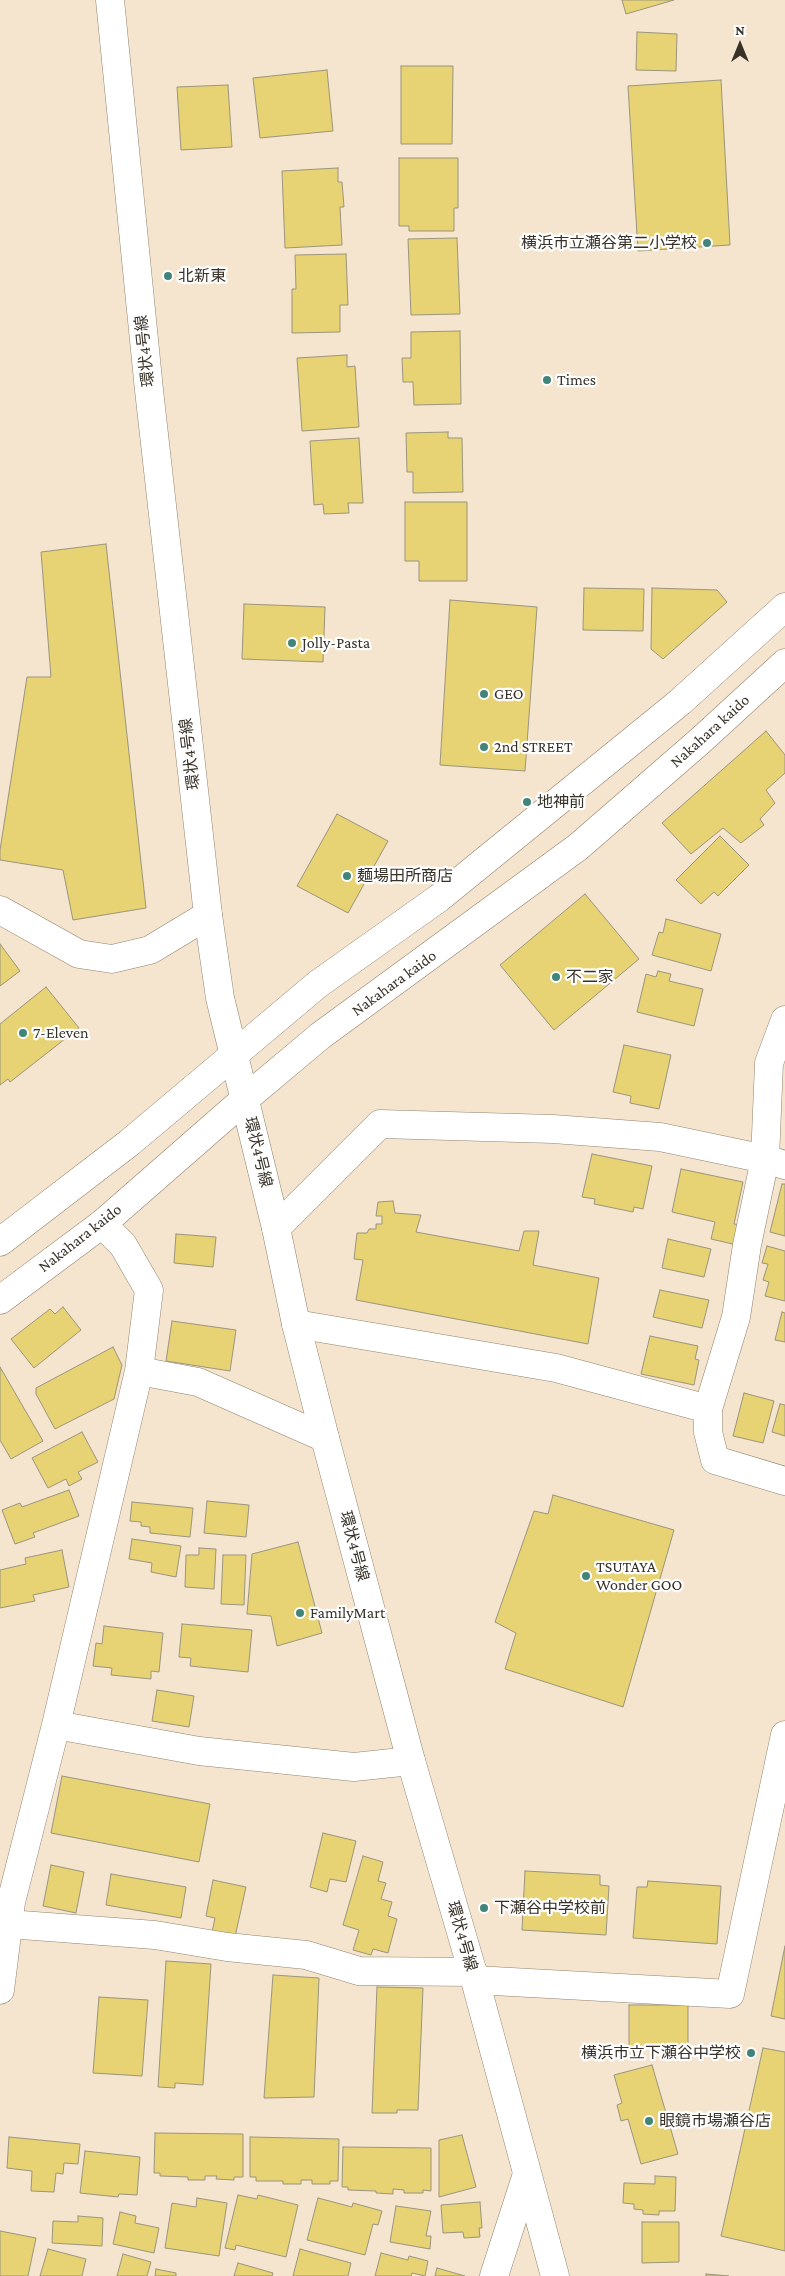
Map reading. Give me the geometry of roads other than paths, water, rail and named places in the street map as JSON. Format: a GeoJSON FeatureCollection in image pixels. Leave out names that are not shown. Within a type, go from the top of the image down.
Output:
{"type":"FeatureCollection","features":[{"type":"Feature","properties":{"kind":"main road","name":"環状4号線"},"geometry":{"type":"LineString","coordinates":[[110,0],[149,390],[208,915],[220,998],[276,1228],[296,1324],[325,1438],[411,1761],[474,1976],[555,2276]]}},
{"type":"Feature","properties":{"kind":"main road"},"geometry":{"type":"LineString","coordinates":[[0,1242],[129,1143],[318,984],[447,892],[680,702],[785,607]]}},
{"type":"Feature","properties":{"kind":"main road","name":"Nakahara kaido"},"geometry":{"type":"LineString","coordinates":[[0,1300],[102,1224],[320,1036],[578,847],[700,741],[785,663]]}},
{"type":"Feature","properties":{"kind":"main road"},"geometry":{"type":"LineString","coordinates":[[0,910],[78,954],[112,959],[150,950],[208,915]]}},
{"type":"Feature","properties":{"kind":"main road"},"geometry":{"type":"LineString","coordinates":[[785,1020],[769,1063],[775,1162],[746,1245],[736,1317],[708,1410],[708,1432],[715,1460],[785,1481]]}},
{"type":"Feature","properties":{"kind":"main road"},"geometry":{"type":"LineString","coordinates":[[276,1228],[380,1124],[553,1129],[660,1137],[775,1162]]}},
{"type":"Feature","properties":{"kind":"main road"},"geometry":{"type":"LineString","coordinates":[[0,1990],[7,1909],[56,1725],[138,1371],[149,1290],[123,1245],[102,1224]]}},
{"type":"Feature","properties":{"kind":"main road"},"geometry":{"type":"LineString","coordinates":[[296,1324],[556,1368],[708,1410]]}},
{"type":"Feature","properties":{"kind":"main road"},"geometry":{"type":"LineString","coordinates":[[138,1371],[198,1382],[325,1438]]}},
{"type":"Feature","properties":{"kind":"main road"},"geometry":{"type":"LineString","coordinates":[[56,1725],[200,1751],[354,1767],[411,1761]]}},
{"type":"Feature","properties":{"kind":"main road"},"geometry":{"type":"LineString","coordinates":[[7,1909],[227,1947],[306,1956],[359,1971],[474,1976],[730,1994],[785,1735]]}},
{"type":"Feature","properties":{"kind":"main road"},"geometry":{"type":"LineString","coordinates":[[494,2276],[527,2174]]}},
{"type":"Feature","properties":{"kind":"place","name":"横浜市立瀬谷第二小学校"},"geometry":{"type":"Point","coordinates":[707,243]}},
{"type":"Feature","properties":{"kind":"place","name":"北新東"},"geometry":{"type":"Point","coordinates":[168,276]}},
{"type":"Feature","properties":{"kind":"place","name":"Times"},"geometry":{"type":"Point","coordinates":[547,380]}},
{"type":"Feature","properties":{"kind":"place","name":"Jolly-Pasta"},"geometry":{"type":"Point","coordinates":[292,643]}},
{"type":"Feature","properties":{"kind":"place","name":"GEO"},"geometry":{"type":"Point","coordinates":[484,694]}},
{"type":"Feature","properties":{"kind":"place","name":"2nd STREET"},"geometry":{"type":"Point","coordinates":[484,747]}},
{"type":"Feature","properties":{"kind":"place","name":"地神前"},"geometry":{"type":"Point","coordinates":[527,802]}},
{"type":"Feature","properties":{"kind":"place","name":"麺場田所商店"},"geometry":{"type":"Point","coordinates":[347,876]}},
{"type":"Feature","properties":{"kind":"place","name":"不二家"},"geometry":{"type":"Point","coordinates":[556,977]}},
{"type":"Feature","properties":{"kind":"place","name":"7-Eleven"},"geometry":{"type":"Point","coordinates":[23,1033]}},
{"type":"Feature","properties":{"kind":"place","name":"TSUTAYA Wonder GOO"},"geometry":{"type":"Point","coordinates":[586,1576]}},
{"type":"Feature","properties":{"kind":"place","name":"FamilyMart"},"geometry":{"type":"Point","coordinates":[300,1613]}},
{"type":"Feature","properties":{"kind":"place","name":"下瀬谷中学校前"},"geometry":{"type":"Point","coordinates":[484,1908]}},
{"type":"Feature","properties":{"kind":"place","name":"横浜市立下瀬谷中学校"},"geometry":{"type":"Point","coordinates":[751,2053]}},
{"type":"Feature","properties":{"kind":"place","name":"眼鏡市場瀬谷店"},"geometry":{"type":"Point","coordinates":[649,2121]}}]}
